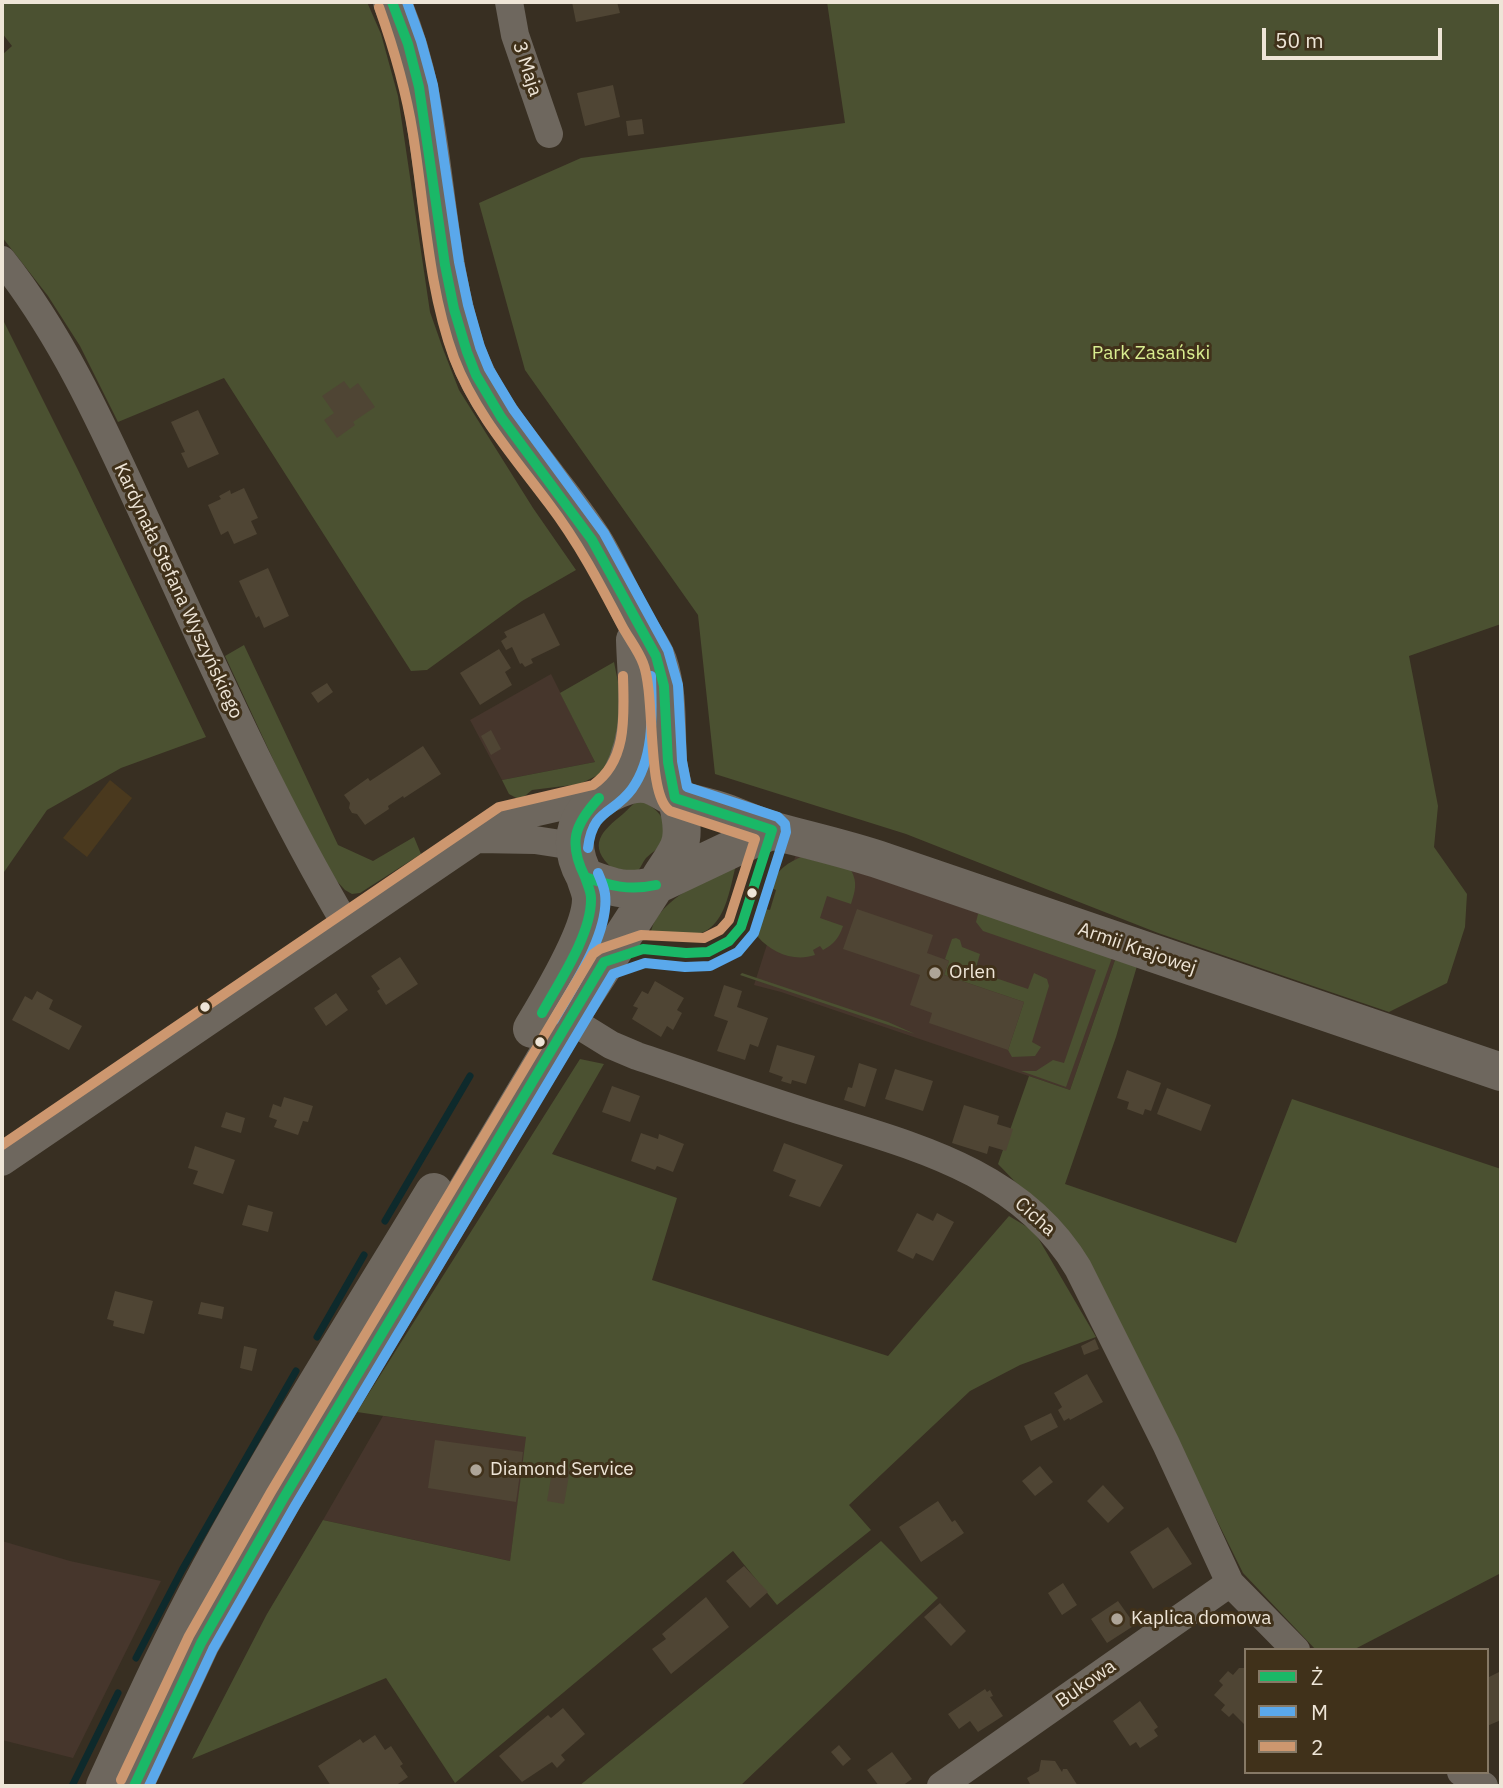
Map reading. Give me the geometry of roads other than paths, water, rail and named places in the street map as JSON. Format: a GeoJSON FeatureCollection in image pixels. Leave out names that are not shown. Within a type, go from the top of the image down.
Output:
{"type":"FeatureCollection","features":[{"type":"Feature","properties":{"kind":"main road"},"geometry":{"type":"LineString","coordinates":[[128,1784],[201,1643],[283,1499],[569,1019],[656,885],[664,868],[677,852],[681,840],[681,825],[668,763],[668,727],[663,682],[657,660],[595,544],[507,425],[485,391],[468,354],[446,271],[418,76],[392,2]]}},
{"type":"Feature","properties":{"kind":"main road"},"geometry":{"type":"LineString","coordinates":[[128,1784],[150,1686],[208,1572],[558,985],[589,914],[591,897],[580,862],[576,829],[584,813],[606,795],[625,772],[634,747],[638,717],[635,620]]}},
{"type":"Feature","properties":{"kind":"main road"},"geometry":{"type":"LineString","coordinates":[[606,795],[632,784],[662,789],[674,798]]}},
{"type":"Feature","properties":{"kind":"main road","name":"Armii Krajowej"},"geometry":{"type":"LineString","coordinates":[[674,798],[772,830],[824,842],[877,859],[1501,1072]]}},
{"type":"Feature","properties":{"kind":"main road"},"geometry":{"type":"LineString","coordinates":[[580,862],[624,890],[638,890],[656,885],[772,830]]}},
{"type":"Feature","properties":{"kind":"street","name":"3 Maja"},"geometry":{"type":"LineString","coordinates":[[509,2],[515,35],[548,134]]}},
{"type":"Feature","properties":{"kind":"street","name":"Kardynała Stefana Wyszyńskiego"},"geometry":{"type":"LineString","coordinates":[[2,260],[64,351],[100,421],[246,738],[347,926]]}},
{"type":"Feature","properties":{"kind":"street"},"geometry":{"type":"LineString","coordinates":[[2,1162],[506,819],[606,795]]}},
{"type":"Feature","properties":{"kind":"street"},"geometry":{"type":"LineString","coordinates":[[478,839],[535,839],[580,862]]}},
{"type":"Feature","properties":{"kind":"street","name":"Cicha"},"geometry":{"type":"LineString","coordinates":[[569,1019],[611,1045],[637,1056],[937,1155],[990,1181],[1028,1209],[1064,1245],[1078,1268],[1166,1444],[1230,1583],[1294,1648]]}},
{"type":"Feature","properties":{"kind":"street","name":"Bukowa"},"geometry":{"type":"LineString","coordinates":[[941,1786],[1230,1583]]}},
{"type":"Feature","properties":{"kind":"street"},"geometry":{"type":"LineString","coordinates":[[1464,1774],[1484,1786]]}},
{"type":"Feature","properties":{"kind":"waterway"},"geometry":{"type":"LineString","coordinates":[[385,1221],[470,1076]]}},
{"type":"Feature","properties":{"kind":"waterway"},"geometry":{"type":"LineString","coordinates":[[317,1337],[364,1255]]}},
{"type":"Feature","properties":{"kind":"waterway"},"geometry":{"type":"LineString","coordinates":[[136,1658],[182,1570],[296,1371]]}},
{"type":"Feature","properties":{"kind":"waterway"},"geometry":{"type":"LineString","coordinates":[[72,1786],[118,1693]]}},
{"type":"Feature","properties":{"kind":"place","name":"Orlen"},"geometry":{"type":"Point","coordinates":[935,973]}},
{"type":"Feature","properties":{"kind":"place","name":"Diamond Service"},"geometry":{"type":"Point","coordinates":[476,1470]}},
{"type":"Feature","properties":{"kind":"place","name":"Kaplica domowa"},"geometry":{"type":"Point","coordinates":[1117,1619]}},
{"type":"Feature","properties":{"kind":"park label","name":"Park Zasański"},"geometry":{"type":"Point","coordinates":[1151,354]}}]}
